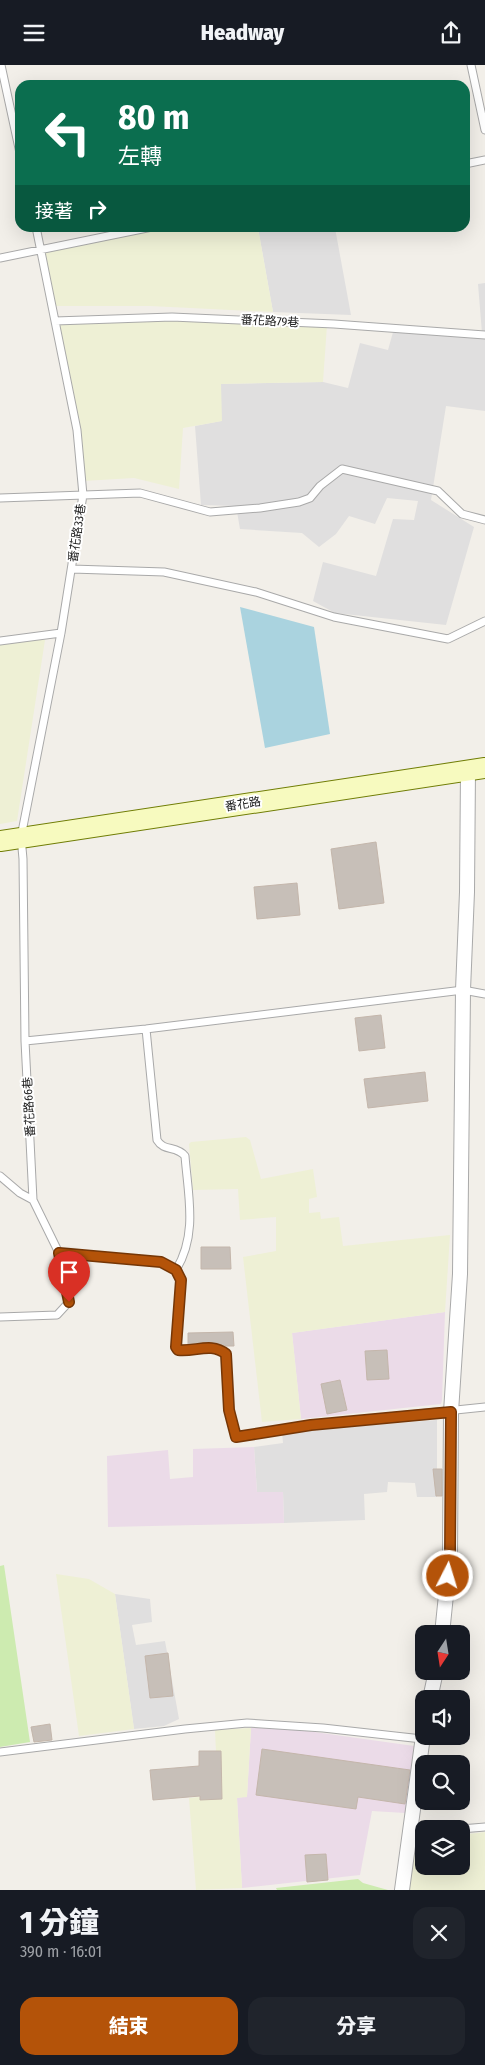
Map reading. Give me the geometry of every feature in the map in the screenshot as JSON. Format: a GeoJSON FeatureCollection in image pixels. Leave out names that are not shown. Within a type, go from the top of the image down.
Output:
{"type":"FeatureCollection","features":[{"type":"Feature","properties":{"kind":"main road","name":"番花路"},"geometry":{"type":"LineString","coordinates":[[0,841],[476,769]]}},
{"type":"Feature","properties":{"kind":"street"},"geometry":{"type":"LineString","coordinates":[[443,1625],[450,1556],[451,1412],[460,1274],[463,990],[467,892],[476,769]]}},
{"type":"Feature","properties":{"kind":"street"},"geometry":{"type":"LineString","coordinates":[[418,1820],[422,1745]]}},
{"type":"Feature","properties":{"kind":"street"},"geometry":{"type":"LineString","coordinates":[[402,1890],[415,1841]]}},
{"type":"Feature","properties":{"kind":"lane"},"geometry":{"type":"LineString","coordinates":[[1,65],[15,130]]}},
{"type":"Feature","properties":{"kind":"lane"},"geometry":{"type":"LineString","coordinates":[[471,65],[485,130]]}},
{"type":"Feature","properties":{"kind":"lane"},"geometry":{"type":"LineString","coordinates":[[470,163],[485,159]]}},
{"type":"Feature","properties":{"kind":"lane","name":"番花路33巷"},"geometry":{"type":"LineString","coordinates":[[21,837],[61,633],[83,495],[77,430],[37,232]]}},
{"type":"Feature","properties":{"kind":"lane"},"geometry":{"type":"LineString","coordinates":[[0,258],[128,232]]}},
{"type":"Feature","properties":{"kind":"lane","name":"番花路79巷"},"geometry":{"type":"LineString","coordinates":[[55,321],[172,317],[334,324],[485,335]]}},
{"type":"Feature","properties":{"kind":"lane"},"geometry":{"type":"LineString","coordinates":[[0,498],[140,493],[210,512],[260,508],[299,502],[310,498],[320,486],[342,469],[438,491],[462,514],[485,520]]}},
{"type":"Feature","properties":{"kind":"lane"},"geometry":{"type":"LineString","coordinates":[[72,569],[164,573],[256,592],[334,617],[448,639],[485,621]]}},
{"type":"Feature","properties":{"kind":"lane"},"geometry":{"type":"LineString","coordinates":[[0,641],[61,633]]}},
{"type":"Feature","properties":{"kind":"lane","name":"番花路66巷"},"geometry":{"type":"LineString","coordinates":[[0,1317],[57,1315],[69,1302],[59,1253],[33,1200],[25,1041],[23,859],[21,837]]}},
{"type":"Feature","properties":{"kind":"lane"},"geometry":{"type":"LineString","coordinates":[[25,1041],[146,1029],[463,990],[485,994]]}},
{"type":"Feature","properties":{"kind":"lane"},"geometry":{"type":"LineString","coordinates":[[146,1029],[158,1140],[164,1148],[178,1149],[185,1156],[191,1227],[184,1257],[176,1270]]}},
{"type":"Feature","properties":{"kind":"lane"},"geometry":{"type":"LineString","coordinates":[[0,1176],[20,1193],[33,1200]]}},
{"type":"Feature","properties":{"kind":"lane"},"geometry":{"type":"LineString","coordinates":[[59,1253],[161,1262],[176,1270],[181,1280],[176,1347],[178,1350],[184,1351],[205,1347],[219,1348],[226,1354],[229,1410],[236,1437],[311,1425],[485,1407]]}},
{"type":"Feature","properties":{"kind":"lane"},"geometry":{"type":"LineString","coordinates":[[0,1752],[247,1723],[415,1734]]}},
{"type":"Feature","properties":{"kind":"lane"},"geometry":{"type":"LineString","coordinates":[[470,1828],[485,1827]]}},
{"type":"Feature","properties":{"kind":"shaded area"},"geometry":{"type":"Polygon","coordinates":[[[259,232],[336,232],[351,315],[273,312],[259,232]]]}},
{"type":"Feature","properties":{"kind":"shaded area"},"geometry":{"type":"Polygon","coordinates":[[[485,283],[485,411],[446,406],[431,500],[474,527],[446,625],[335,613],[313,601],[323,562],[376,576],[393,519],[414,520],[418,501],[387,498],[375,524],[349,516],[336,534],[319,547],[302,533],[240,529],[236,506],[201,505],[195,426],[221,421],[221,384],[323,382],[348,388],[360,343],[388,350],[395,325],[482,333],[478,284],[485,283]]]}},
{"type":"Feature","properties":{"kind":"shaded area"},"geometry":{"type":"Polygon","coordinates":[[[445,1312],[441,1404],[301,1419],[292,1333],[445,1312]]]}},
{"type":"Feature","properties":{"kind":"shaded area"},"geometry":{"type":"Polygon","coordinates":[[[437,1420],[437,1497],[417,1497],[415,1483],[388,1482],[387,1492],[364,1494],[365,1520],[284,1523],[283,1492],[257,1492],[254,1447],[283,1443],[282,1432],[437,1420]]]}},
{"type":"Feature","properties":{"kind":"shaded area"},"geometry":{"type":"Polygon","coordinates":[[[254,1447],[257,1492],[283,1492],[284,1523],[108,1527],[107,1456],[168,1450],[170,1479],[193,1477],[193,1449],[254,1447]]]}},
{"type":"Feature","properties":{"kind":"shaded area"},"geometry":{"type":"Polygon","coordinates":[[[115,1594],[150,1599],[152,1622],[132,1625],[136,1645],[165,1641],[179,1719],[164,1726],[134,1729],[115,1594]]]}},
{"type":"Feature","properties":{"kind":"shaded area"},"geometry":{"type":"Polygon","coordinates":[[[251,1728],[286,1728],[414,1746],[405,1813],[372,1811],[360,1875],[242,1888],[237,1798],[247,1796],[251,1728]]]}},
{"type":"Feature","properties":{"kind":"green space"},"geometry":{"type":"Polygon","coordinates":[[[135,232],[259,232],[273,312],[150,306],[53,306],[42,251],[135,232]]]}},
{"type":"Feature","properties":{"kind":"green space"},"geometry":{"type":"Polygon","coordinates":[[[148,315],[327,325],[323,382],[221,384],[222,421],[183,428],[179,489],[134,478],[83,481],[55,318],[148,315]]]}},
{"type":"Feature","properties":{"kind":"green space"},"geometry":{"type":"Polygon","coordinates":[[[29,634],[45,640],[17,821],[0,824],[0,638],[29,634]]]}},
{"type":"Feature","properties":{"kind":"green space"},"geometry":{"type":"Polygon","coordinates":[[[246,1137],[250,1140],[261,1179],[313,1169],[317,1197],[309,1199],[309,1213],[320,1212],[321,1219],[339,1217],[343,1246],[450,1235],[445,1312],[292,1333],[301,1419],[262,1422],[243,1257],[276,1251],[276,1217],[240,1220],[238,1189],[193,1190],[189,1144],[191,1142],[246,1137]]]}},
{"type":"Feature","properties":{"kind":"green space"},"geometry":{"type":"Polygon","coordinates":[[[4,1565],[30,1742],[0,1747],[0,1566],[4,1565]]]}},
{"type":"Feature","properties":{"kind":"green space"},"geometry":{"type":"Polygon","coordinates":[[[56,1574],[89,1579],[115,1594],[134,1729],[79,1736],[56,1574]]]}},
{"type":"Feature","properties":{"kind":"green space"},"geometry":{"type":"Polygon","coordinates":[[[251,1728],[247,1797],[237,1798],[242,1888],[196,1890],[189,1798],[218,1795],[215,1730],[251,1728]]]}},
{"type":"Feature","properties":{"kind":"green space"},"geometry":{"type":"Polygon","coordinates":[[[485,1832],[485,1890],[406,1890],[412,1841],[415,1840],[415,1875],[470,1875],[470,1834],[485,1832]]]}},
{"type":"Feature","properties":{"kind":"green space"},"geometry":{"type":"Polygon","coordinates":[[[358,1879],[363,1883],[388,1890],[277,1890],[276,1888],[358,1879]]]}},
{"type":"Feature","properties":{"kind":"water"},"geometry":{"type":"Polygon","coordinates":[[[240,607],[314,627],[330,734],[265,748],[240,607]]]}},
{"type":"Feature","properties":{"kind":"building"},"geometry":{"type":"Polygon","coordinates":[[[376,842],[384,903],[339,909],[331,849],[376,842]]]}},
{"type":"Feature","properties":{"kind":"building"},"geometry":{"type":"Polygon","coordinates":[[[297,883],[300,915],[257,919],[254,887],[297,883]]]}},
{"type":"Feature","properties":{"kind":"building"},"geometry":{"type":"Polygon","coordinates":[[[381,1015],[385,1048],[359,1051],[355,1018],[381,1015]]]}},
{"type":"Feature","properties":{"kind":"building"},"geometry":{"type":"Polygon","coordinates":[[[425,1072],[428,1101],[368,1108],[364,1079],[425,1072]]]}},
{"type":"Feature","properties":{"kind":"building"},"geometry":{"type":"Polygon","coordinates":[[[201,1247],[230,1247],[231,1269],[201,1269],[201,1247]]]}},
{"type":"Feature","properties":{"kind":"building"},"geometry":{"type":"Polygon","coordinates":[[[233,1332],[234,1346],[209,1343],[188,1345],[188,1333],[233,1332]]]}},
{"type":"Feature","properties":{"kind":"building"},"geometry":{"type":"Polygon","coordinates":[[[387,1350],[389,1379],[367,1380],[365,1351],[387,1350]]]}},
{"type":"Feature","properties":{"kind":"building"},"geometry":{"type":"Polygon","coordinates":[[[340,1380],[347,1410],[327,1414],[321,1384],[340,1380]]]}},
{"type":"Feature","properties":{"kind":"building"},"geometry":{"type":"Polygon","coordinates":[[[433,1469],[442,1469],[442,1496],[436,1496],[433,1469]]]}},
{"type":"Feature","properties":{"kind":"building"},"geometry":{"type":"Polygon","coordinates":[[[168,1653],[173,1696],[150,1698],[145,1656],[168,1653]]]}},
{"type":"Feature","properties":{"kind":"building"},"geometry":{"type":"Polygon","coordinates":[[[50,1724],[52,1740],[34,1742],[31,1727],[50,1724]]]}},
{"type":"Feature","properties":{"kind":"building"},"geometry":{"type":"Polygon","coordinates":[[[262,1749],[410,1770],[405,1804],[358,1797],[356,1809],[256,1795],[262,1749]]]}},
{"type":"Feature","properties":{"kind":"building"},"geometry":{"type":"Polygon","coordinates":[[[199,1751],[221,1751],[222,1799],[200,1800],[200,1796],[153,1800],[150,1770],[199,1766],[199,1751]]]}},
{"type":"Feature","properties":{"kind":"building"},"geometry":{"type":"Polygon","coordinates":[[[326,1854],[328,1880],[307,1882],[305,1855],[326,1854]]]}},
{"type":"Feature","properties":{"kind":"route"},"geometry":{"type":"LineString","coordinates":[[69,1302],[59,1253],[161,1262],[167,1263],[176,1270],[181,1280],[176,1347],[178,1350],[184,1351],[205,1347],[219,1348],[226,1354],[229,1410],[236,1437],[311,1425],[451,1412],[450,1556],[448,1576]]}}]}
